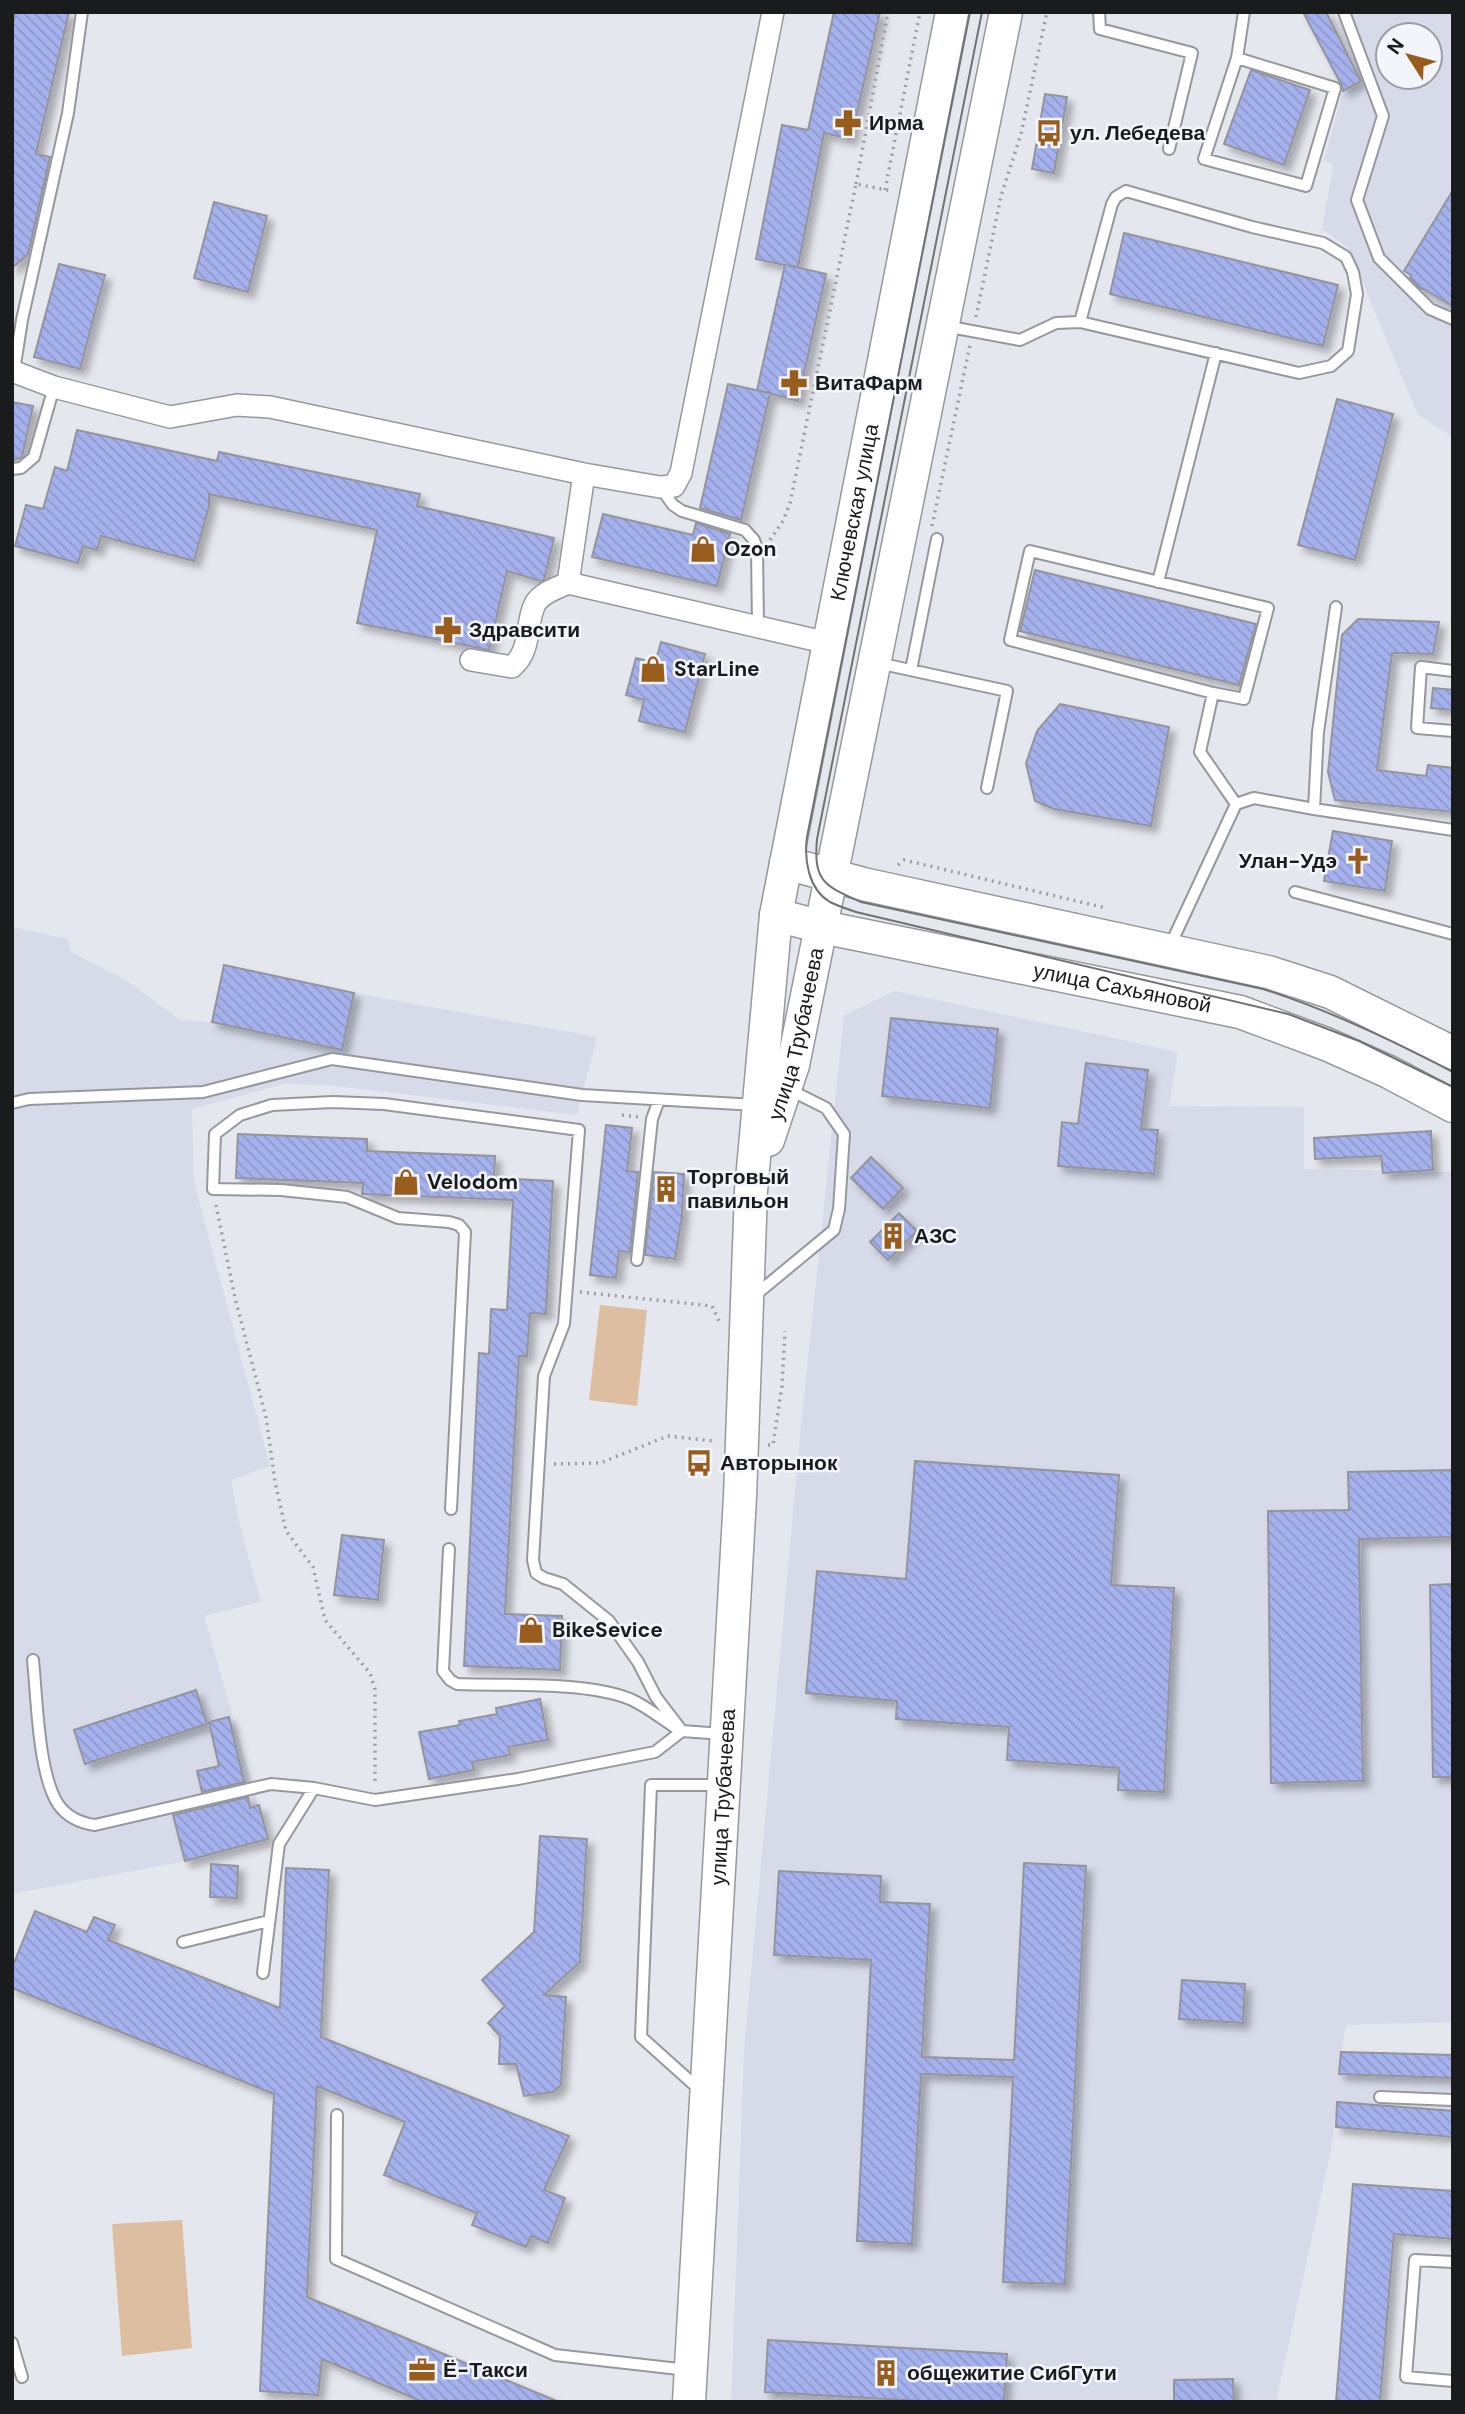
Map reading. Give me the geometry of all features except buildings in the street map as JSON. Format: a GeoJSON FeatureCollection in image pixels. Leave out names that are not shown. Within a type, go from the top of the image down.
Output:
{"type":"FeatureCollection","features":[{"type":"Feature","properties":{"kind":"main road","name":"Ключевская улица"},"geometry":{"type":"LineString","coordinates":[[781,888],[953,12]]}},
{"type":"Feature","properties":{"kind":"main road"},"geometry":{"type":"LineString","coordinates":[[833,875],[942,326],[983,208],[1006,12]]}},
{"type":"Feature","properties":{"kind":"main road"},"geometry":{"type":"LineString","coordinates":[[781,888],[833,875],[1299,982],[1330,992],[1453,1053]]}},
{"type":"Feature","properties":{"kind":"main road","name":"улица Трубачеева"},"geometry":{"type":"LineString","coordinates":[[751,1191],[793,1065],[833,875]]}},
{"type":"Feature","properties":{"kind":"main road","name":"улица Сахьяновой"},"geometry":{"type":"LineString","coordinates":[[781,888],[821,927],[1240,1012],[1326,1044],[1389,1072],[1453,1106]]}},
{"type":"Feature","properties":{"kind":"main road","name":"улица Трубачеева"},"geometry":{"type":"LineString","coordinates":[[689,2402],[740,1497],[751,1191],[781,888]]}},
{"type":"Feature","properties":{"kind":"main road"},"geometry":{"type":"LineString","coordinates":[[1283,1029],[1299,982]]}},
{"type":"Feature","properties":{"kind":"street"},"geometry":{"type":"LineString","coordinates":[[13,371],[54,387],[170,417],[237,405],[270,407],[584,474],[660,487],[674,486],[681,473],[773,12]]}},
{"type":"Feature","properties":{"kind":"street"},"geometry":{"type":"LineString","coordinates":[[568,583],[584,474]]}},
{"type":"Feature","properties":{"kind":"street"},"geometry":{"type":"LineString","coordinates":[[471,660],[512,667],[520,660],[535,603],[547,593],[568,583],[828,643]]}},
{"type":"Feature","properties":{"kind":"lane"},"geometry":{"type":"LineString","coordinates":[[13,371],[68,113],[82,12]]}},
{"type":"Feature","properties":{"kind":"lane"},"geometry":{"type":"LineString","coordinates":[[1099,12],[1100,29],[1192,53],[1169,149]]}},
{"type":"Feature","properties":{"kind":"lane"},"geometry":{"type":"LineString","coordinates":[[1237,58],[1335,88],[1306,186],[1204,159],[1237,58],[1244,12]]}},
{"type":"Feature","properties":{"kind":"lane"},"geometry":{"type":"LineString","coordinates":[[1344,12],[1382,116],[1357,200],[1379,258],[1430,309],[1453,319]]}},
{"type":"Feature","properties":{"kind":"lane"},"geometry":{"type":"LineString","coordinates":[[942,326],[1020,340],[1056,323],[1080,321],[1299,373],[1331,366],[1348,351],[1357,294],[1353,272],[1346,257],[1323,243],[1252,227],[1126,191],[1116,197],[1112,204],[1080,321]]}},
{"type":"Feature","properties":{"kind":"lane"},"geometry":{"type":"LineString","coordinates":[[1158,582],[1216,353]]}},
{"type":"Feature","properties":{"kind":"lane"},"geometry":{"type":"LineString","coordinates":[[12,469],[22,468],[34,457],[54,387]]}},
{"type":"Feature","properties":{"kind":"lane"},"geometry":{"type":"LineString","coordinates":[[660,487],[673,505],[682,511],[745,530],[754,540],[757,549],[758,627]]}},
{"type":"Feature","properties":{"kind":"lane"},"geometry":{"type":"LineString","coordinates":[[911,670],[934,537]]}},
{"type":"Feature","properties":{"kind":"lane"},"geometry":{"type":"LineString","coordinates":[[1030,551],[1268,608],[1244,699],[1213,693],[1010,640],[1030,551]]}},
{"type":"Feature","properties":{"kind":"lane"},"geometry":{"type":"LineString","coordinates":[[1314,809],[1318,732],[1336,607]]}},
{"type":"Feature","properties":{"kind":"lane"},"geometry":{"type":"LineString","coordinates":[[875,663],[1007,691],[987,788]]}},
{"type":"Feature","properties":{"kind":"lane"},"geometry":{"type":"LineString","coordinates":[[1453,671],[1421,667],[1417,728],[1453,731]]}},
{"type":"Feature","properties":{"kind":"lane"},"geometry":{"type":"LineString","coordinates":[[1213,693],[1200,752],[1236,804]]}},
{"type":"Feature","properties":{"kind":"lane"},"geometry":{"type":"LineString","coordinates":[[1168,950],[1236,804],[1254,799],[1453,830]]}},
{"type":"Feature","properties":{"kind":"lane"},"geometry":{"type":"LineString","coordinates":[[1295,892],[1453,934]]}},
{"type":"Feature","properties":{"kind":"lane"},"geometry":{"type":"LineString","coordinates":[[12,1103],[29,1099],[203,1092],[332,1059],[582,1095],[759,1106]]}},
{"type":"Feature","properties":{"kind":"lane"},"geometry":{"type":"LineString","coordinates":[[746,1302],[834,1230],[839,1209],[844,1134],[826,1108],[785,1088]]}},
{"type":"Feature","properties":{"kind":"lane"},"geometry":{"type":"LineString","coordinates":[[637,1260],[652,1119],[659,1100]]}},
{"type":"Feature","properties":{"kind":"lane"},"geometry":{"type":"LineString","coordinates":[[451,1509],[465,1232],[459,1225],[449,1222],[398,1218],[347,1197],[281,1190],[213,1189],[215,1134],[240,1115],[272,1105],[333,1102],[384,1104],[579,1130],[564,1324],[544,1376],[533,1560],[536,1573],[563,1584],[609,1621],[638,1662],[656,1697],[682,1731]]}},
{"type":"Feature","properties":{"kind":"lane"},"geometry":{"type":"LineString","coordinates":[[449,1549],[443,1671],[450,1680],[457,1684],[558,1687],[603,1692],[631,1700],[682,1731],[725,1734]]}},
{"type":"Feature","properties":{"kind":"lane"},"geometry":{"type":"LineString","coordinates":[[33,1660],[44,1760],[50,1786],[59,1805],[80,1823],[94,1825],[271,1784],[314,1788],[374,1800],[518,1779],[655,1752],[682,1731]]}},
{"type":"Feature","properties":{"kind":"lane"},"geometry":{"type":"LineString","coordinates":[[705,2096],[641,2037],[651,1785],[722,1785]]}},
{"type":"Feature","properties":{"kind":"lane"},"geometry":{"type":"LineString","coordinates":[[263,1973],[279,1844],[314,1788]]}},
{"type":"Feature","properties":{"kind":"lane"},"geometry":{"type":"LineString","coordinates":[[183,1942],[269,1921]]}},
{"type":"Feature","properties":{"kind":"lane"},"geometry":{"type":"LineString","coordinates":[[1380,2097],[1453,2100]]}},
{"type":"Feature","properties":{"kind":"lane"},"geometry":{"type":"LineString","coordinates":[[337,2115],[336,2259],[555,2356],[690,2371]]}},
{"type":"Feature","properties":{"kind":"lane"},"geometry":{"type":"LineString","coordinates":[[1453,2262],[1415,2260],[1406,2377],[1453,2381]]}},
{"type":"Feature","properties":{"kind":"lane"},"geometry":{"type":"LineString","coordinates":[[12,2343],[22,2377]]}},
{"type":"Feature","properties":{"kind":"path"},"geometry":{"type":"LineString","coordinates":[[757,549],[773,537],[790,503],[856,184],[888,12]]}},
{"type":"Feature","properties":{"kind":"path"},"geometry":{"type":"LineString","coordinates":[[885,190],[920,12]]}},
{"type":"Feature","properties":{"kind":"path"},"geometry":{"type":"LineString","coordinates":[[934,537],[972,331],[983,208],[1021,134],[1047,12]]}},
{"type":"Feature","properties":{"kind":"path"},"geometry":{"type":"LineString","coordinates":[[856,184],[917,196]]}},
{"type":"Feature","properties":{"kind":"path"},"geometry":{"type":"LineString","coordinates":[[892,890],[898,865],[904,860],[1114,910]]}},
{"type":"Feature","properties":{"kind":"path"},"geometry":{"type":"LineString","coordinates":[[611,1114],[652,1119]]}},
{"type":"Feature","properties":{"kind":"path"},"geometry":{"type":"LineString","coordinates":[[213,1189],[232,1286],[265,1417],[286,1531],[313,1567],[325,1620],[370,1672],[375,1689],[374,1800]]}},
{"type":"Feature","properties":{"kind":"path"},"geometry":{"type":"LineString","coordinates":[[567,1291],[712,1306],[721,1326]]}},
{"type":"Feature","properties":{"kind":"path"},"geometry":{"type":"LineString","coordinates":[[759,1443],[773,1445],[782,1386],[785,1331]]}},
{"type":"Feature","properties":{"kind":"path"},"geometry":{"type":"LineString","coordinates":[[538,1465],[600,1463],[668,1436],[726,1443]]}},
{"type":"Feature","properties":{"kind":"shaded area"},"geometry":{"type":"Polygon","coordinates":[[[1345,12],[1453,12],[1453,437],[1418,415],[1348,248],[1322,229],[1333,165],[1324,160],[1343,91],[1361,81],[1338,23],[1345,12]]]}},
{"type":"Feature","properties":{"kind":"shaded area"},"geometry":{"type":"Polygon","coordinates":[[[12,927],[68,939],[71,952],[126,980],[180,1020],[212,1022],[224,965],[354,993],[597,1037],[577,1115],[328,1085],[284,1084],[192,1109],[194,1182],[270,1466],[231,1480],[240,1526],[261,1602],[204,1616],[268,1839],[185,1861],[12,1894],[12,927]]]}},
{"type":"Feature","properties":{"kind":"shaded area"},"geometry":{"type":"Polygon","coordinates":[[[895,991],[1178,1052],[1169,1106],[1304,1107],[1304,1169],[1453,1172],[1453,2022],[1346,2025],[1342,2052],[1453,2055],[1453,2137],[1336,2127],[1336,2112],[1331,2150],[1276,2402],[731,2402],[744,2051],[801,1425],[844,1015],[895,991]]]}},
{"type":"Feature","properties":{"kind":"shaded area"},"geometry":{"type":"Polygon","coordinates":[[[600,1305],[647,1310],[637,1406],[589,1400],[600,1305]]]}},
{"type":"Feature","properties":{"kind":"shaded area"},"geometry":{"type":"Polygon","coordinates":[[[182,2220],[192,2348],[122,2356],[112,2224],[182,2220]]]}},
{"type":"Feature","properties":{"kind":"tram line"},"geometry":{"type":"LineString","coordinates":[[970,12],[807,837],[806,855],[812,882],[830,902],[856,912],[1288,1014],[1359,1041],[1453,1087]]}},
{"type":"Feature","properties":{"kind":"tram line"},"geometry":{"type":"LineString","coordinates":[[982,12],[817,839],[817,865],[820,874],[830,886],[861,902],[1263,989],[1360,1026],[1453,1072]]}},
{"type":"Feature","properties":{"kind":"place","name":"Ирма"},"geometry":{"type":"Point","coordinates":[848,123]}},
{"type":"Feature","properties":{"kind":"place","name":"ул. Лебедева"},"geometry":{"type":"Point","coordinates":[1049,133]}},
{"type":"Feature","properties":{"kind":"place","name":"ВитаФарм"},"geometry":{"type":"Point","coordinates":[794,383]}},
{"type":"Feature","properties":{"kind":"place","name":"Ozon"},"geometry":{"type":"Point","coordinates":[703,549]}},
{"type":"Feature","properties":{"kind":"place","name":"Здравсити"},"geometry":{"type":"Point","coordinates":[448,630]}},
{"type":"Feature","properties":{"kind":"place","name":"StarLine"},"geometry":{"type":"Point","coordinates":[653,669]}},
{"type":"Feature","properties":{"kind":"place","name":"Улан-Удэ"},"geometry":{"type":"Point","coordinates":[1358,861]}},
{"type":"Feature","properties":{"kind":"place","name":"Velodom"},"geometry":{"type":"Point","coordinates":[406,1182]}},
{"type":"Feature","properties":{"kind":"place","name":"Торговый павильон"},"geometry":{"type":"Point","coordinates":[666,1189]}},
{"type":"Feature","properties":{"kind":"place","name":"АЗС"},"geometry":{"type":"Point","coordinates":[893,1236]}},
{"type":"Feature","properties":{"kind":"place","name":"Авторынок"},"geometry":{"type":"Point","coordinates":[699,1463]}},
{"type":"Feature","properties":{"kind":"place","name":"BikeSevice"},"geometry":{"type":"Point","coordinates":[531,1630]}},
{"type":"Feature","properties":{"kind":"place","name":"Ё-Такси"},"geometry":{"type":"Point","coordinates":[422,2370]}},
{"type":"Feature","properties":{"kind":"place","name":"общежитие СибГути"},"geometry":{"type":"Point","coordinates":[886,2373]}}]}
